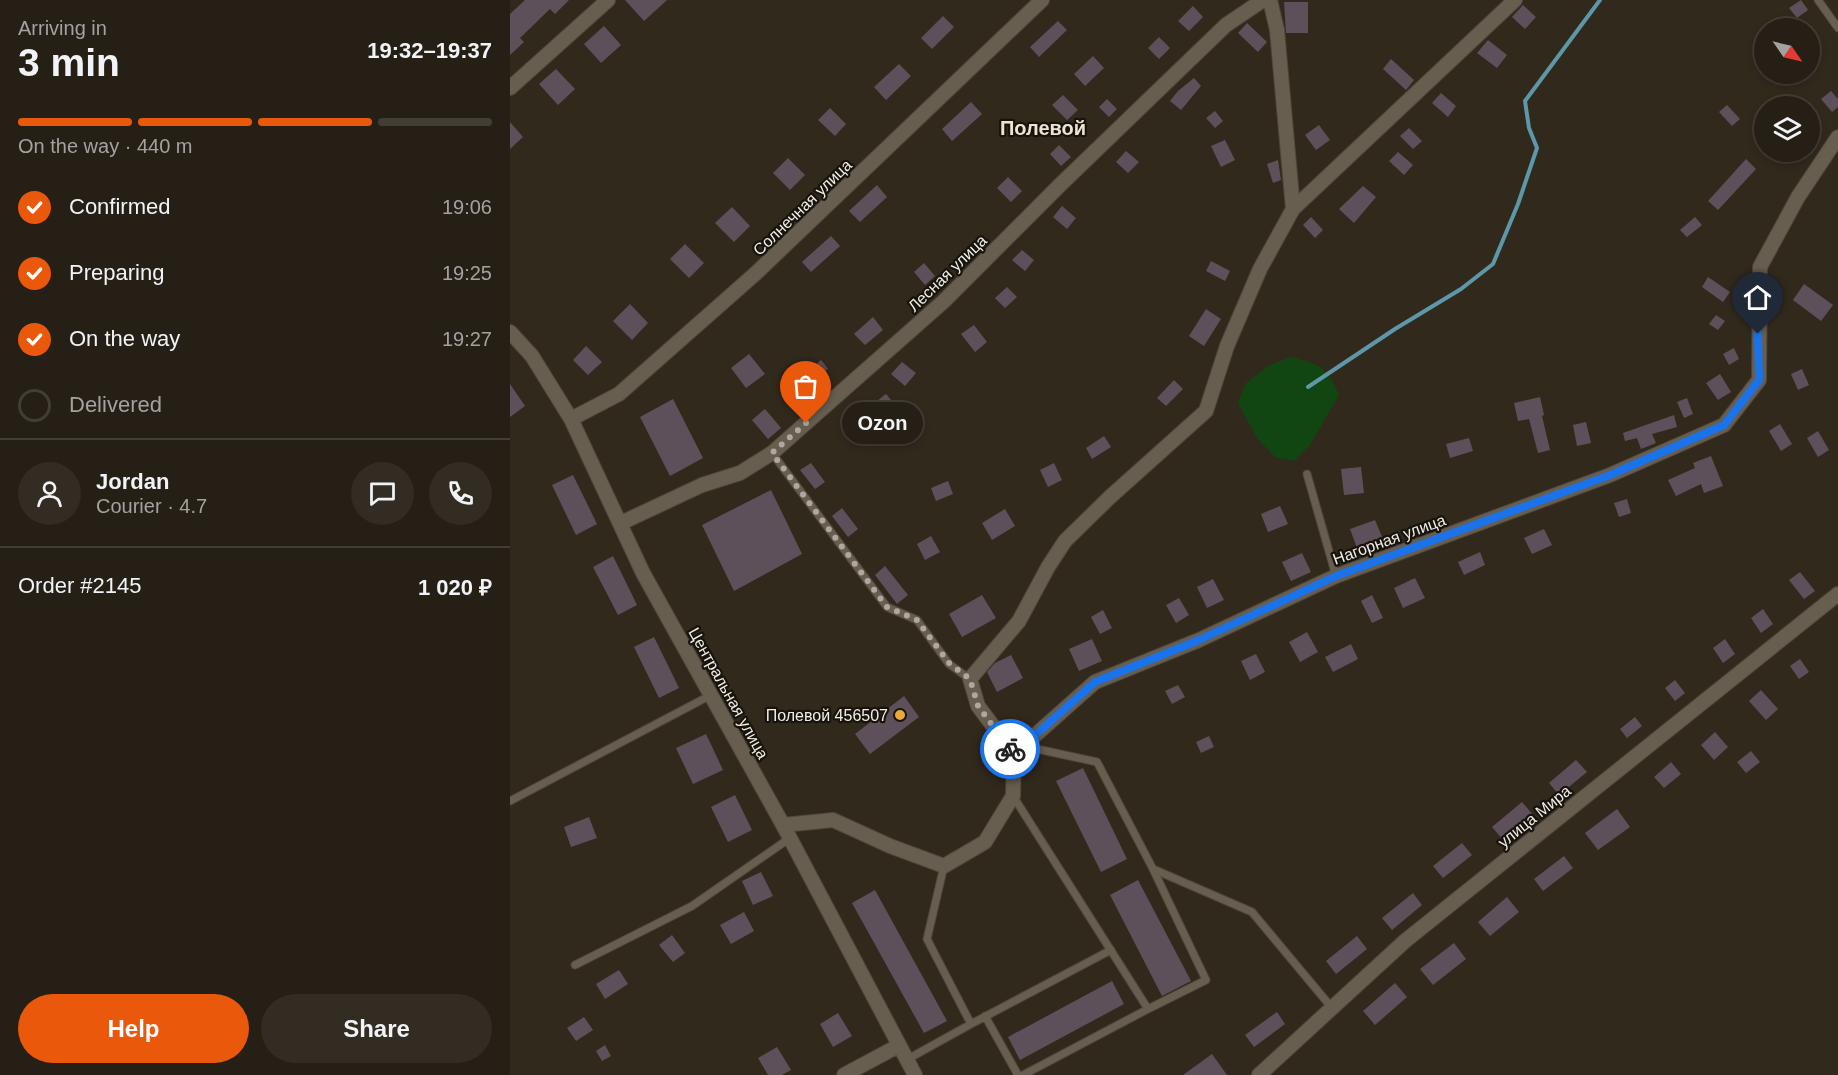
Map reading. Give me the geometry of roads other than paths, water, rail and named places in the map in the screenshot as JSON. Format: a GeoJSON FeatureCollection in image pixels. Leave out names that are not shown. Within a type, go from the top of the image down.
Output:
{"type":"FeatureCollection","features":[{"type":"Feature","properties":{"kind":"street"},"geometry":{"type":"LineString","coordinates":[[510,87],[608,0]]}},
{"type":"Feature","properties":{"kind":"street","name":"Солнечная улица"},"geometry":{"type":"LineString","coordinates":[[571,419],[619,394],[755,274],[1042,0]]}},
{"type":"Feature","properties":{"kind":"street","name":"Лесная улица"},"geometry":{"type":"LineString","coordinates":[[621,523],[702,484],[740,473],[772,453],[943,302],[1226,25],[1263,0]]}},
{"type":"Feature","properties":{"kind":"street"},"geometry":{"type":"LineString","coordinates":[[1270,0],[1277,30],[1293,209]]}},
{"type":"Feature","properties":{"kind":"street"},"geometry":{"type":"LineString","coordinates":[[783,825],[833,820],[890,846],[944,866],[985,842],[1013,796],[1018,750],[978,706],[970,679],[1019,621],[1048,567],[1065,542],[1110,497],[1206,411],[1227,346],[1260,269],[1293,209],[1515,0]]}},
{"type":"Feature","properties":{"kind":"street","name":"Нагорная улица"},"geometry":{"type":"LineString","coordinates":[[1018,750],[1095,682],[1199,640],[1336,576],[1610,475],[1724,425],[1759,380],[1760,267],[1798,197],[1836,146]]}},
{"type":"Feature","properties":{"kind":"street","name":"Центральная улица"},"geometry":{"type":"LineString","coordinates":[[510,332],[532,356],[571,419],[643,573],[783,825],[915,1075]]}},
{"type":"Feature","properties":{"kind":"street","name":"улица Мира"},"geometry":{"type":"LineString","coordinates":[[1259,1075],[1405,940],[1838,594]]}},
{"type":"Feature","properties":{"kind":"street"},"geometry":{"type":"LineString","coordinates":[[844,1075],[898,1046]]}},
{"type":"Feature","properties":{"kind":"lane"},"geometry":{"type":"LineString","coordinates":[[1818,0],[1838,28]]}},
{"type":"Feature","properties":{"kind":"lane"},"geometry":{"type":"LineString","coordinates":[[772,453],[887,607],[917,620],[949,663],[970,679]]}},
{"type":"Feature","properties":{"kind":"lane"},"geometry":{"type":"LineString","coordinates":[[1307,474],[1336,576]]}},
{"type":"Feature","properties":{"kind":"lane"},"geometry":{"type":"LineString","coordinates":[[510,801],[711,695]]}},
{"type":"Feature","properties":{"kind":"lane"},"geometry":{"type":"LineString","coordinates":[[1018,750],[1097,762],[1153,869],[1206,980],[1023,1075]]}},
{"type":"Feature","properties":{"kind":"lane"},"geometry":{"type":"LineString","coordinates":[[1013,796],[1148,1009]]}},
{"type":"Feature","properties":{"kind":"lane"},"geometry":{"type":"LineString","coordinates":[[575,965],[692,906],[790,838]]}},
{"type":"Feature","properties":{"kind":"lane"},"geometry":{"type":"LineString","coordinates":[[944,866],[927,939],[971,1024]]}},
{"type":"Feature","properties":{"kind":"lane"},"geometry":{"type":"LineString","coordinates":[[1153,869],[1252,912],[1332,1008]]}},
{"type":"Feature","properties":{"kind":"lane"},"geometry":{"type":"LineString","coordinates":[[906,1060],[1111,950]]}},
{"type":"Feature","properties":{"kind":"lane"},"geometry":{"type":"LineString","coordinates":[[986,1016],[1018,1075]]}},
{"type":"Feature","properties":{"kind":"waterway"},"geometry":{"type":"LineString","coordinates":[[1308,387],[1395,329],[1461,289],[1493,264],[1518,204],[1537,148],[1529,128],[1525,101],[1600,0]]}},
{"type":"Feature","properties":{"kind":"place","name":"Ozon"},"geometry":{"type":"Point","coordinates":[806,423]}},
{"type":"Feature","properties":{"kind":"place","name":"Полевой 456507"},"geometry":{"type":"Point","coordinates":[900,715]}},
{"type":"Feature","properties":{"kind":"district","name":"Полевой"},"geometry":{"type":"Point","coordinates":[1043,128]}}]}
